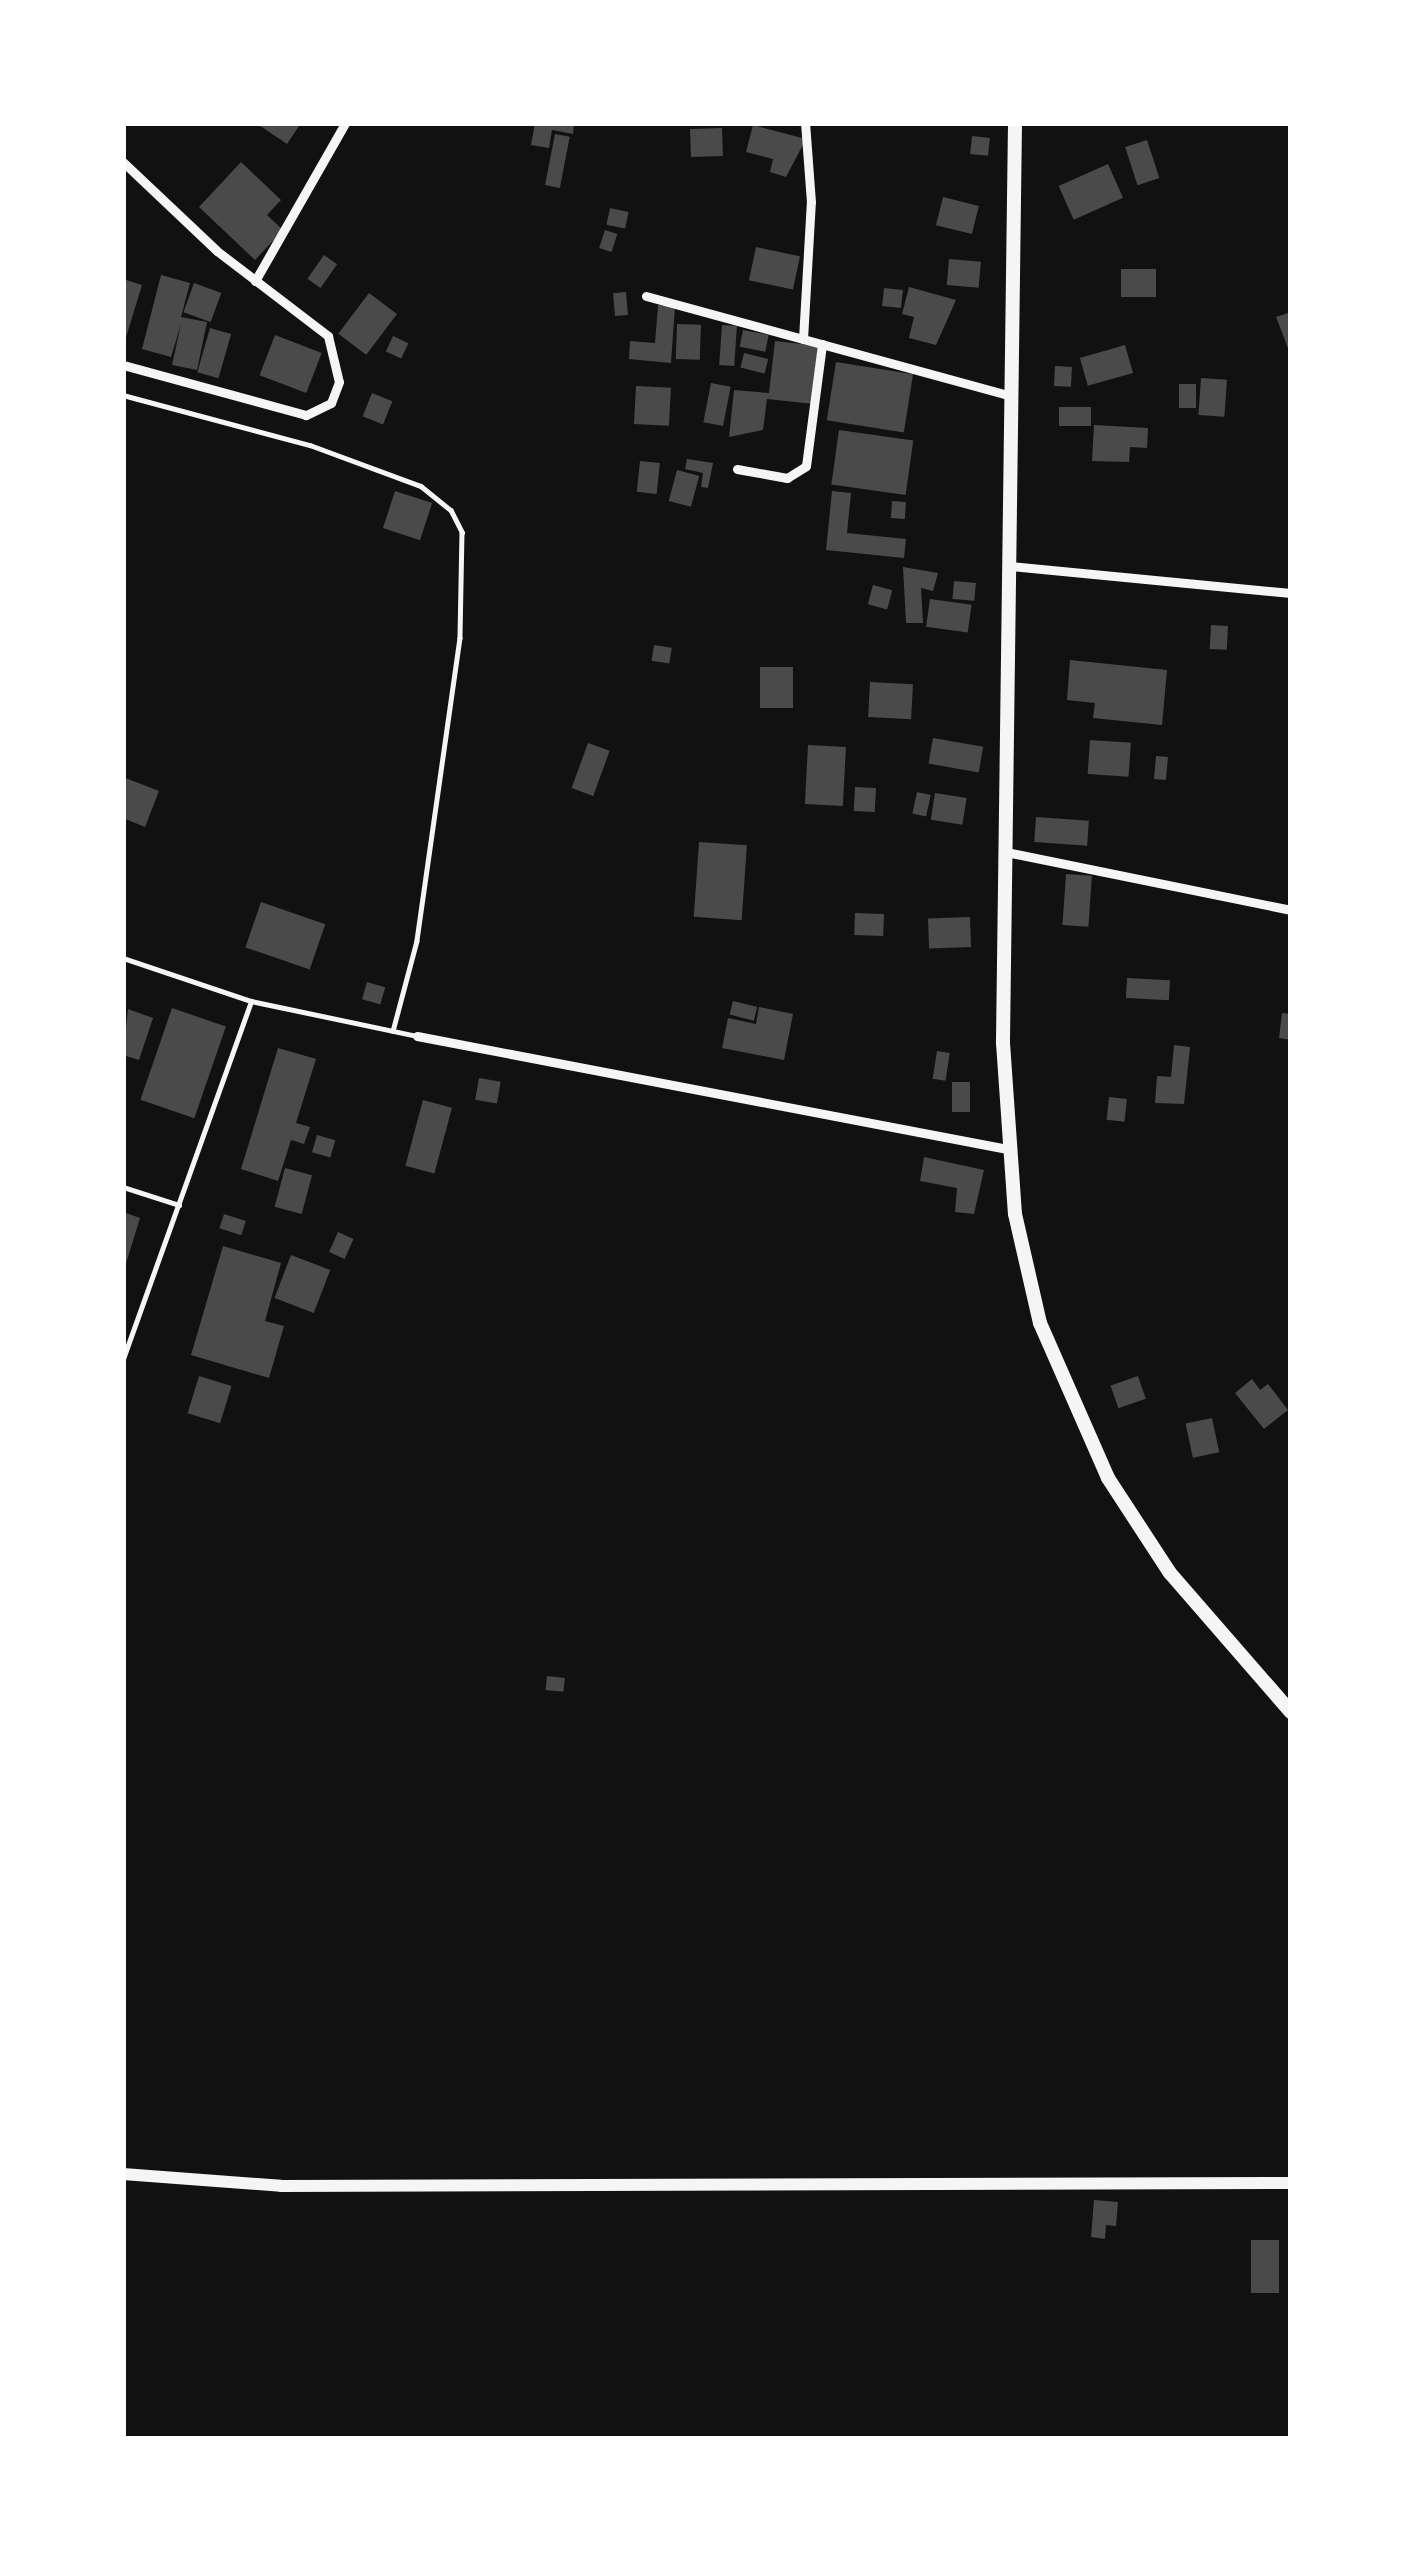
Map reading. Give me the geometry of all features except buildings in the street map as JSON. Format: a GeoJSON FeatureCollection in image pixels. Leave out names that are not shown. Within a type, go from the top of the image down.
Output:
{"type":"FeatureCollection","features":[{"type":"Feature","properties":{"kind":"main road"},"geometry":{"type":"LineString","coordinates":[[1015,123],[1007,1150],[1040,1323],[1108,1478],[1170,1573],[1291,1712]]}},
{"type":"Feature","properties":{"kind":"street"},"geometry":{"type":"LineString","coordinates":[[254,281],[345,123]]}},
{"type":"Feature","properties":{"kind":"street"},"geometry":{"type":"LineString","coordinates":[[803,339],[811,202],[805,123]]}},
{"type":"Feature","properties":{"kind":"street"},"geometry":{"type":"LineString","coordinates":[[123,162],[254,281],[316,325],[336,349],[339,382],[319,412],[290,412],[123,365]]}},
{"type":"Feature","properties":{"kind":"street"},"geometry":{"type":"LineString","coordinates":[[646,296],[1012,396]]}},
{"type":"Feature","properties":{"kind":"street"},"geometry":{"type":"LineString","coordinates":[[737,469],[787,478],[806,466],[822,344]]}},
{"type":"Feature","properties":{"kind":"street"},"geometry":{"type":"LineString","coordinates":[[1010,566],[1291,593]]}},
{"type":"Feature","properties":{"kind":"street"},"geometry":{"type":"LineString","coordinates":[[1006,852],[1291,910]]}},
{"type":"Feature","properties":{"kind":"street"},"geometry":{"type":"LineString","coordinates":[[416,1036],[1007,1150]]}},
{"type":"Feature","properties":{"kind":"street"},"geometry":{"type":"LineString","coordinates":[[123,2174],[280,2186],[1291,2183]]}},
{"type":"Feature","properties":{"kind":"lane"},"geometry":{"type":"LineString","coordinates":[[123,395],[310,446],[421,486],[452,510],[462,532],[457,661],[416,941],[393,1031]]}},
{"type":"Feature","properties":{"kind":"lane"},"geometry":{"type":"LineString","coordinates":[[123,958],[251,1001],[416,1036]]}},
{"type":"Feature","properties":{"kind":"lane"},"geometry":{"type":"LineString","coordinates":[[123,1359],[251,1001]]}},
{"type":"Feature","properties":{"kind":"lane"},"geometry":{"type":"LineString","coordinates":[[123,1187],[178,1205]]}}]}
